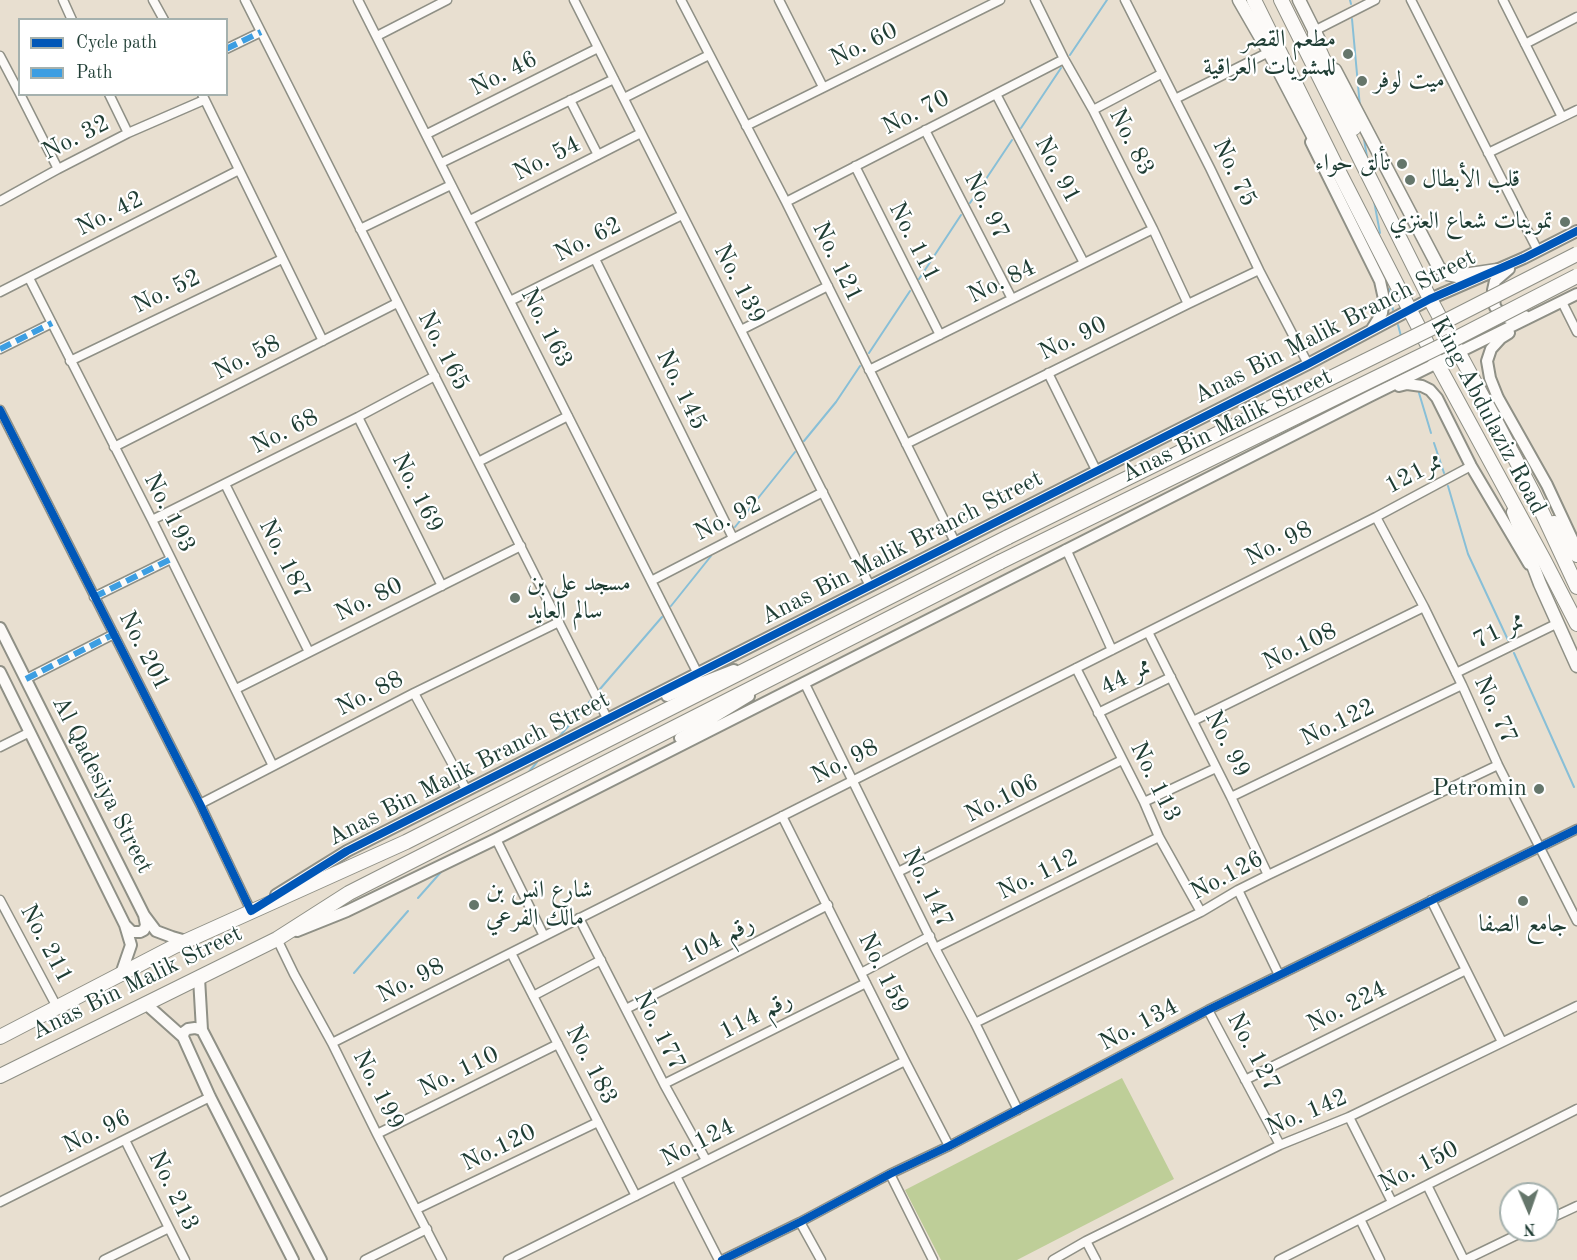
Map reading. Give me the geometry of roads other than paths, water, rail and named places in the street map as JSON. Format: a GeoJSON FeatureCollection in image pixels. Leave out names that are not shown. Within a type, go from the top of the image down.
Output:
{"type":"FeatureCollection","features":[{"type":"Feature","properties":{"kind":"main road"},"geometry":{"type":"LineString","coordinates":[[1239,0],[1318,146],[1337,168]]}},
{"type":"Feature","properties":{"kind":"main road","name":"King Abdulaziz Road"},"geometry":{"type":"LineString","coordinates":[[1254,0],[1437,363],[1577,624]]}},
{"type":"Feature","properties":{"kind":"main road","name":"King Abdulaziz Road"},"geometry":{"type":"LineString","coordinates":[[1281,0],[1430,299],[1533,493],[1577,586]]}},
{"type":"Feature","properties":{"kind":"main road"},"geometry":{"type":"LineString","coordinates":[[1299,0],[1439,268],[1447,274],[1457,276],[1497,270]]}},
{"type":"Feature","properties":{"kind":"main road"},"geometry":{"type":"LineString","coordinates":[[1315,32],[1316,44],[1354,127],[1352,142]]}},
{"type":"Feature","properties":{"kind":"main road","name":"Anas Bin Malik Street"},"geometry":{"type":"LineString","coordinates":[[0,1037],[186,941],[406,842],[1008,537],[1577,254]]}},
{"type":"Feature","properties":{"kind":"main road","name":"Anas Bin Malik Street"},"geometry":{"type":"LineString","coordinates":[[0,1076],[277,939],[349,893],[1000,562],[1441,346],[1577,276]]}},
{"type":"Feature","properties":{"kind":"main road"},"geometry":{"type":"LineString","coordinates":[[1502,485],[1540,584],[1577,666]]}},
{"type":"Feature","properties":{"kind":"main road"},"geometry":{"type":"LineString","coordinates":[[1533,493],[1576,549]]}},
{"type":"Feature","properties":{"kind":"street"},"geometry":{"type":"LineString","coordinates":[[63,0],[71,18]]}},
{"type":"Feature","properties":{"kind":"street"},"geometry":{"type":"LineString","coordinates":[[153,0],[163,18]]}},
{"type":"Feature","properties":{"kind":"street","name":"No. 165"},"geometry":{"type":"LineString","coordinates":[[245,0],[608,720]]}},
{"type":"Feature","properties":{"kind":"street","name":"No. 163"},"geometry":{"type":"LineString","coordinates":[[358,0],[698,674]]}},
{"type":"Feature","properties":{"kind":"street"},"geometry":{"type":"LineString","coordinates":[[377,36],[447,0]]}},
{"type":"Feature","properties":{"kind":"street","name":"No. 139"},"geometry":{"type":"LineString","coordinates":[[574,0],[870,586]]}},
{"type":"Feature","properties":{"kind":"street","name":"No. 121"},"geometry":{"type":"LineString","coordinates":[[681,0],[786,202],[955,542]]}},
{"type":"Feature","properties":{"kind":"street"},"geometry":{"type":"LineString","coordinates":[[792,0],[781,3],[823,87]]}},
{"type":"Feature","properties":{"kind":"street","name":"No. 60"},"geometry":{"type":"LineString","coordinates":[[746,126],[1000,0]]}},
{"type":"Feature","properties":{"kind":"street","name":"No. 83"},"geometry":{"type":"LineString","coordinates":[[1035,0],[1153,229],[1188,304]]}},
{"type":"Feature","properties":{"kind":"street","name":"No. 75"},"geometry":{"type":"LineString","coordinates":[[1125,0],[1308,364]]}},
{"type":"Feature","properties":{"kind":"street"},"geometry":{"type":"LineString","coordinates":[[1315,32],[1375,0]]}},
{"type":"Feature","properties":{"kind":"street"},"geometry":{"type":"LineString","coordinates":[[1411,0],[1538,251]]}},
{"type":"Feature","properties":{"kind":"street"},"geometry":{"type":"LineString","coordinates":[[1503,0],[1562,117]]}},
{"type":"Feature","properties":{"kind":"street"},"geometry":{"type":"LineString","coordinates":[[1525,44],[1577,17]]}},
{"type":"Feature","properties":{"kind":"street"},"geometry":{"type":"LineString","coordinates":[[228,48],[261,32]]}},
{"type":"Feature","properties":{"kind":"street","name":"No. 46"},"geometry":{"type":"LineString","coordinates":[[427,134],[598,48]]}},
{"type":"Feature","properties":{"kind":"street"},"geometry":{"type":"LineString","coordinates":[[1175,99],[1269,52],[1279,78],[1380,281],[1384,299],[1382,313],[1372,330]]}},
{"type":"Feature","properties":{"kind":"street"},"geometry":{"type":"LineString","coordinates":[[624,98],[708,55]]}},
{"type":"Feature","properties":{"kind":"street"},"geometry":{"type":"LineString","coordinates":[[0,56],[18,90]]}},
{"type":"Feature","properties":{"kind":"street","name":"No. 70"},"geometry":{"type":"LineString","coordinates":[[786,202],[1064,59]]}},
{"type":"Feature","properties":{"kind":"street"},"geometry":{"type":"LineString","coordinates":[[1093,111],[1161,74]]}},
{"type":"Feature","properties":{"kind":"street"},"geometry":{"type":"LineString","coordinates":[[441,163],[614,79]]}},
{"type":"Feature","properties":{"kind":"street","name":"No. 91"},"geometry":{"type":"LineString","coordinates":[[996,94],[1084,263]]}},
{"type":"Feature","properties":{"kind":"street"},"geometry":{"type":"LineString","coordinates":[[21,96],[58,169]]}},
{"type":"Feature","properties":{"kind":"street"},"geometry":{"type":"LineString","coordinates":[[110,96],[128,133]]}},
{"type":"Feature","properties":{"kind":"street"},"geometry":{"type":"LineString","coordinates":[[203,97],[323,341]]}},
{"type":"Feature","properties":{"kind":"street","name":"No. 32"},"geometry":{"type":"LineString","coordinates":[[0,201],[128,133],[203,97]]}},
{"type":"Feature","properties":{"kind":"street"},"geometry":{"type":"LineString","coordinates":[[570,100],[598,155]]}},
{"type":"Feature","properties":{"kind":"street"},"geometry":{"type":"LineString","coordinates":[[1488,153],[1577,110]]}},
{"type":"Feature","properties":{"kind":"street","name":"No. 97"},"geometry":{"type":"LineString","coordinates":[[925,130],[1012,299]]}},
{"type":"Feature","properties":{"kind":"street","name":"No. 54"},"geometry":{"type":"LineString","coordinates":[[470,220],[641,134]]}},
{"type":"Feature","properties":{"kind":"street","name":"No. 111"},"geometry":{"type":"LineString","coordinates":[[855,166],[939,335]]}},
{"type":"Feature","properties":{"kind":"street","name":"No. 42"},"geometry":{"type":"LineString","coordinates":[[0,292],[239,170]]}},
{"type":"Feature","properties":{"kind":"street"},"geometry":{"type":"LineString","coordinates":[[360,229],[451,184]]}},
{"type":"Feature","properties":{"kind":"street","name":"No. 62"},"geometry":{"type":"LineString","coordinates":[[510,301],[682,215]]}},
{"type":"Feature","properties":{"kind":"street","name":"No. 84"},"geometry":{"type":"LineString","coordinates":[[869,370],[1153,229]]}},
{"type":"Feature","properties":{"kind":"street","name":"Anas Bin Malik Branch Street"},"geometry":{"type":"LineString","coordinates":[[251,911],[347,850],[1308,364],[1430,299],[1524,258],[1577,231]]}},
{"type":"Feature","properties":{"kind":"street"},"geometry":{"type":"LineString","coordinates":[[1524,258],[1495,281],[1492,290],[1495,307],[1503,316],[1510,319],[1521,318],[1544,310]]}},
{"type":"Feature","properties":{"kind":"street","name":"No. 52"},"geometry":{"type":"LineString","coordinates":[[70,361],[282,259]]}},
{"type":"Feature","properties":{"kind":"street","name":"No. 145"},"geometry":{"type":"LineString","coordinates":[[595,259],[733,538]]}},
{"type":"Feature","properties":{"kind":"street","name":"No. 90"},"geometry":{"type":"LineString","coordinates":[[906,444],[1259,270]]}},
{"type":"Feature","properties":{"kind":"street","name":"No. 193"},"geometry":{"type":"LineString","coordinates":[[29,278],[273,766]]}},
{"type":"Feature","properties":{"kind":"street"},"geometry":{"type":"LineString","coordinates":[[741,330],[828,286]]}},
{"type":"Feature","properties":{"kind":"street"},"geometry":{"type":"LineString","coordinates":[[277,939],[347,911],[496,839],[1066,549],[1577,294]]}},
{"type":"Feature","properties":{"kind":"street"},"geometry":{"type":"LineString","coordinates":[[1562,302],[1577,332]]}},
{"type":"Feature","properties":{"kind":"street","name":"No. 58"},"geometry":{"type":"LineString","coordinates":[[114,447],[397,303]]}},
{"type":"Feature","properties":{"kind":"street"},"geometry":{"type":"LineString","coordinates":[[1544,310],[1501,338],[1491,349],[1487,361],[1488,370],[1498,398],[1547,485],[1576,549]]}},
{"type":"Feature","properties":{"kind":"street"},"geometry":{"type":"LineString","coordinates":[[0,349],[52,323]]}},
{"type":"Feature","properties":{"kind":"street"},"geometry":{"type":"LineString","coordinates":[[1048,373],[1096,470]]}},
{"type":"Feature","properties":{"kind":"street","name":"No. 68"},"geometry":{"type":"LineString","coordinates":[[152,520],[435,376]]}},
{"type":"Feature","properties":{"kind":"street"},"geometry":{"type":"LineString","coordinates":[[1370,396],[1407,384],[1422,386],[1430,390],[1437,398],[1471,466],[1540,584]]}},
{"type":"Feature","properties":{"kind":"street","name":"No. 201"},"geometry":{"type":"LineString","coordinates":[[0,410],[200,804],[251,911]]}},
{"type":"Feature","properties":{"kind":"street"},"geometry":{"type":"LineString","coordinates":[[478,462],[568,416]]}},
{"type":"Feature","properties":{"kind":"street","name":"No. 169"},"geometry":{"type":"LineString","coordinates":[[358,417],[442,586]]}},
{"type":"Feature","properties":{"kind":"street","name":"ممر121"},"geometry":{"type":"LineString","coordinates":[[1376,517],[1471,466]]}},
{"type":"Feature","properties":{"kind":"street","name":"No. 187"},"geometry":{"type":"LineString","coordinates":[[225,484],[309,652]]}},
{"type":"Feature","properties":{"kind":"street","name":"No. 92"},"geometry":{"type":"LineString","coordinates":[[651,581],[823,492]]}},
{"type":"Feature","properties":{"kind":"street","name":"No. 77"},"geometry":{"type":"LineString","coordinates":[[1376,517],[1424,608],[1498,765],[1577,921]]}},
{"type":"Feature","properties":{"kind":"street","name":"No. 98"},"geometry":{"type":"LineString","coordinates":[[332,1043],[1376,517]]}},
{"type":"Feature","properties":{"kind":"street","name":"No. 80"},"geometry":{"type":"LineString","coordinates":[[236,689],[521,546]]}},
{"type":"Feature","properties":{"kind":"street"},"geometry":{"type":"LineString","coordinates":[[1066,549],[1112,650]]}},
{"type":"Feature","properties":{"kind":"street"},"geometry":{"type":"LineString","coordinates":[[94,597],[171,559]]}},
{"type":"Feature","properties":{"kind":"street","name":"No.108"},"geometry":{"type":"LineString","coordinates":[[1193,721],[1424,608]]}},
{"type":"Feature","properties":{"kind":"street","name":"No. 88"},"geometry":{"type":"LineString","coordinates":[[200,804],[414,693],[559,622]]}},
{"type":"Feature","properties":{"kind":"street","name":"ممر 71"},"geometry":{"type":"LineString","coordinates":[[1456,673],[1558,623]]}},
{"type":"Feature","properties":{"kind":"street","name":"Al Qadesiya Street"},"geometry":{"type":"LineString","coordinates":[[0,628],[144,915],[156,931],[186,941]]}},
{"type":"Feature","properties":{"kind":"street","name":"No. 99"},"geometry":{"type":"LineString","coordinates":[[1148,632],[1268,874]]}},
{"type":"Feature","properties":{"kind":"street"},"geometry":{"type":"LineString","coordinates":[[26,679],[114,634]]}},
{"type":"Feature","properties":{"kind":"street"},"geometry":{"type":"LineString","coordinates":[[608,720],[792,647]]}},
{"type":"Feature","properties":{"kind":"street"},"geometry":{"type":"LineString","coordinates":[[606,783],[812,658]]}},
{"type":"Feature","properties":{"kind":"street","name":"No. 113"},"geometry":{"type":"LineString","coordinates":[[1076,668],[1144,802],[1159,837],[1201,912]]}},
{"type":"Feature","properties":{"kind":"street","name":"Al Qadesiya Street"},"geometry":{"type":"LineString","coordinates":[[0,672],[125,924],[131,945],[121,974]]}},
{"type":"Feature","properties":{"kind":"street","name":"ممر 44"},"geometry":{"type":"LineString","coordinates":[[1098,713],[1171,676]]}},
{"type":"Feature","properties":{"kind":"street","name":"No. 147"},"geometry":{"type":"LineString","coordinates":[[804,682],[1018,1110]]}},
{"type":"Feature","properties":{"kind":"street","name":"No.122"},"geometry":{"type":"LineString","coordinates":[[1231,797],[1462,685]]}},
{"type":"Feature","properties":{"kind":"street"},"geometry":{"type":"LineString","coordinates":[[414,693],[467,790]]}},
{"type":"Feature","properties":{"kind":"street"},"geometry":{"type":"LineString","coordinates":[[0,747],[30,732]]}},
{"type":"Feature","properties":{"kind":"street","name":"No.106"},"geometry":{"type":"LineString","coordinates":[[898,872],[1122,760]]}},
{"type":"Feature","properties":{"kind":"street","name":"No.126"},"geometry":{"type":"LineString","coordinates":[[975,1023],[1201,912],[1268,874],[1498,765]]}},
{"type":"Feature","properties":{"kind":"street"},"geometry":{"type":"LineString","coordinates":[[1144,802],[1216,768]]}},
{"type":"Feature","properties":{"kind":"street","name":"No. 159"},"geometry":{"type":"LineString","coordinates":[[782,816],[949,1146]]}},
{"type":"Feature","properties":{"kind":"street","name":"No. 134"},"geometry":{"type":"LineString","coordinates":[[720,1260],[949,1146],[1208,1010],[1577,829]]}},
{"type":"Feature","properties":{"kind":"street","name":"No. 112"},"geometry":{"type":"LineString","coordinates":[[935,948],[1159,837]]}},
{"type":"Feature","properties":{"kind":"street"},"geometry":{"type":"LineString","coordinates":[[496,839],[544,936]]}},
{"type":"Feature","properties":{"kind":"street"},"geometry":{"type":"LineString","coordinates":[[1238,890],[1279,975]]}},
{"type":"Feature","properties":{"kind":"street"},"geometry":{"type":"LineString","coordinates":[[1431,900],[1502,1042]]}},
{"type":"Feature","properties":{"kind":"street","name":"No. 211"},"geometry":{"type":"LineString","coordinates":[[0,901],[57,1007]]}},
{"type":"Feature","properties":{"kind":"street","name":"رقم 104"},"geometry":{"type":"LineString","coordinates":[[626,1009],[828,905]]}},
{"type":"Feature","properties":{"kind":"street"},"geometry":{"type":"LineString","coordinates":[[125,924],[132,932],[140,932],[146,925],[144,915]]}},
{"type":"Feature","properties":{"kind":"street","name":"No. 177"},"geometry":{"type":"LineString","coordinates":[[579,918],[664,1084],[706,1160]]}},
{"type":"Feature","properties":{"kind":"street"},"geometry":{"type":"LineString","coordinates":[[861,973],[930,936]]}},
{"type":"Feature","properties":{"kind":"street","name":"No. 199"},"geometry":{"type":"LineString","coordinates":[[277,939],[442,1260]]}},
{"type":"Feature","properties":{"kind":"street","name":"No. 183"},"geometry":{"type":"LineString","coordinates":[[511,953],[636,1196]]}},
{"type":"Feature","properties":{"kind":"street"},"geometry":{"type":"LineString","coordinates":[[533,996],[601,960]]}},
{"type":"Feature","properties":{"kind":"street","name":"No. 224"},"geometry":{"type":"LineString","coordinates":[[1245,1080],[1466,970]]}},
{"type":"Feature","properties":{"kind":"street"},"geometry":{"type":"LineString","coordinates":[[199,978],[202,1030],[321,1260]]}},
{"type":"Feature","properties":{"kind":"street","name":"رقم 114"},"geometry":{"type":"LineString","coordinates":[[664,1084],[866,983]]}},
{"type":"Feature","properties":{"kind":"street"},"geometry":{"type":"LineString","coordinates":[[146,1004],[183,1037],[210,1097],[293,1260]]}},
{"type":"Feature","properties":{"kind":"street","name":"No. 142"},"geometry":{"type":"LineString","coordinates":[[1053,1260],[1086,1241],[1280,1144],[1349,1117],[1577,1006]]}},
{"type":"Feature","properties":{"kind":"street","name":"No. 127"},"geometry":{"type":"LineString","coordinates":[[1208,1010],[1280,1144]]}},
{"type":"Feature","properties":{"kind":"street"},"geometry":{"type":"LineString","coordinates":[[183,1037],[184,1032],[188,1029],[202,1030]]}},
{"type":"Feature","properties":{"kind":"street","name":"No. 110"},"geometry":{"type":"LineString","coordinates":[[377,1134],[558,1044]]}},
{"type":"Feature","properties":{"kind":"street","name":"No.124"},"geometry":{"type":"LineString","coordinates":[[508,1260],[905,1061]]}},
{"type":"Feature","properties":{"kind":"street","name":"No. 96"},"geometry":{"type":"LineString","coordinates":[[0,1202],[210,1097]]}},
{"type":"Feature","properties":{"kind":"street","name":"No. 150"},"geometry":{"type":"LineString","coordinates":[[1279,1260],[1577,1109]]}},
{"type":"Feature","properties":{"kind":"street"},"geometry":{"type":"LineString","coordinates":[[1349,1117],[1392,1202]]}},
{"type":"Feature","properties":{"kind":"street","name":"No.120"},"geometry":{"type":"LineString","coordinates":[[417,1209],[598,1122]]}},
{"type":"Feature","properties":{"kind":"street","name":"No. 213"},"geometry":{"type":"LineString","coordinates":[[125,1140],[185,1260]]}},
{"type":"Feature","properties":{"kind":"street"},"geometry":{"type":"LineString","coordinates":[[890,1174],[933,1260]]}},
{"type":"Feature","properties":{"kind":"street"},"geometry":{"type":"LineString","coordinates":[[676,1176],[720,1260]]}},
{"type":"Feature","properties":{"kind":"street"},"geometry":{"type":"LineString","coordinates":[[1427,1185],[1465,1260],[1502,1242]]}},
{"type":"Feature","properties":{"kind":"street"},"geometry":{"type":"LineString","coordinates":[[1559,1214],[1577,1206]]}},
{"type":"Feature","properties":{"kind":"street"},"geometry":{"type":"LineString","coordinates":[[1360,1219],[1380,1260]]}},
{"type":"Feature","properties":{"kind":"street"},"geometry":{"type":"LineString","coordinates":[[800,1222],[820,1260]]}},
{"type":"Feature","properties":{"kind":"street"},"geometry":{"type":"LineString","coordinates":[[104,1260],[169,1228]]}},
{"type":"Feature","properties":{"kind":"street"},"geometry":{"type":"LineString","coordinates":[[365,1260],[427,1229]]}},
{"type":"Feature","properties":{"kind":"street"},"geometry":{"type":"LineString","coordinates":[[1086,1241],[1096,1260]]}},
{"type":"Feature","properties":{"kind":"waterway"},"geometry":{"type":"LineString","coordinates":[[1070,55],[1107,0]]}},
{"type":"Feature","properties":{"kind":"waterway"},"geometry":{"type":"LineString","coordinates":[[1350,0],[1351,4]]}},
{"type":"Feature","properties":{"kind":"waterway"},"geometry":{"type":"LineString","coordinates":[[1352,19],[1360,107]]}},
{"type":"Feature","properties":{"kind":"waterway"},"geometry":{"type":"LineString","coordinates":[[1021,128],[1061,68]]}},
{"type":"Feature","properties":{"kind":"waterway"},"geometry":{"type":"LineString","coordinates":[[1363,133],[1367,157]]}},
{"type":"Feature","properties":{"kind":"waterway"},"geometry":{"type":"LineString","coordinates":[[970,203],[1012,140]]}},
{"type":"Feature","properties":{"kind":"waterway"},"geometry":{"type":"LineString","coordinates":[[1374,201],[1380,233]]}},
{"type":"Feature","properties":{"kind":"waterway"},"geometry":{"type":"LineString","coordinates":[[919,279],[961,215]]}},
{"type":"Feature","properties":{"kind":"waterway"},"geometry":{"type":"LineString","coordinates":[[1389,289],[1393,310]]}},
{"type":"Feature","properties":{"kind":"waterway"},"geometry":{"type":"LineString","coordinates":[[869,353],[910,291]]}},
{"type":"Feature","properties":{"kind":"waterway"},"geometry":{"type":"LineString","coordinates":[[1398,325],[1401,336]]}},
{"type":"Feature","properties":{"kind":"waterway"},"geometry":{"type":"LineString","coordinates":[[804,441],[836,402],[860,366]]}},
{"type":"Feature","properties":{"kind":"waterway"},"geometry":{"type":"LineString","coordinates":[[1419,393],[1431,433]]}},
{"type":"Feature","properties":{"kind":"waterway"},"geometry":{"type":"LineString","coordinates":[[1434,443],[1444,473]]}},
{"type":"Feature","properties":{"kind":"waterway"},"geometry":{"type":"LineString","coordinates":[[735,527],[795,452]]}},
{"type":"Feature","properties":{"kind":"waterway"},"geometry":{"type":"LineString","coordinates":[[1448,486],[1468,554],[1508,640]]}},
{"type":"Feature","properties":{"kind":"waterway"},"geometry":{"type":"LineString","coordinates":[[671,606],[711,556]]}},
{"type":"Feature","properties":{"kind":"waterway"},"geometry":{"type":"LineString","coordinates":[[600,689],[662,617]]}},
{"type":"Feature","properties":{"kind":"waterway"},"geometry":{"type":"LineString","coordinates":[[1514,653],[1574,787]]}},
{"type":"Feature","properties":{"kind":"waterway"},"geometry":{"type":"LineString","coordinates":[[558,738],[591,700]]}},
{"type":"Feature","properties":{"kind":"waterway"},"geometry":{"type":"LineString","coordinates":[[528,773],[537,762]]}},
{"type":"Feature","properties":{"kind":"waterway"},"geometry":{"type":"LineString","coordinates":[[418,898],[441,872]]}},
{"type":"Feature","properties":{"kind":"waterway"},"geometry":{"type":"LineString","coordinates":[[354,973],[408,911]]}},
{"type":"Feature","properties":{"kind":"place","name":"مطعم القصر للمشويات العراقية"},"geometry":{"type":"Point","coordinates":[1348,54]}},
{"type":"Feature","properties":{"kind":"place","name":"ميت لوفر"},"geometry":{"type":"Point","coordinates":[1362,81]}},
{"type":"Feature","properties":{"kind":"place","name":"تألق حواء"},"geometry":{"type":"Point","coordinates":[1402,164]}},
{"type":"Feature","properties":{"kind":"place","name":"قلب الأبطال"},"geometry":{"type":"Point","coordinates":[1410,180]}},
{"type":"Feature","properties":{"kind":"place","name":"تموينات شعاع العنزي"},"geometry":{"type":"Point","coordinates":[1565,222]}},
{"type":"Feature","properties":{"kind":"place","name":"مسجد علي بن سالم العايد"},"geometry":{"type":"Point","coordinates":[515,598]}},
{"type":"Feature","properties":{"kind":"place","name":"Petromin"},"geometry":{"type":"Point","coordinates":[1539,789]}},
{"type":"Feature","properties":{"kind":"place","name":"جامع الصفا"},"geometry":{"type":"Point","coordinates":[1523,901]}},
{"type":"Feature","properties":{"kind":"place","name":"شارع انس بن مالك الفرعي"},"geometry":{"type":"Point","coordinates":[474,905]}}]}
